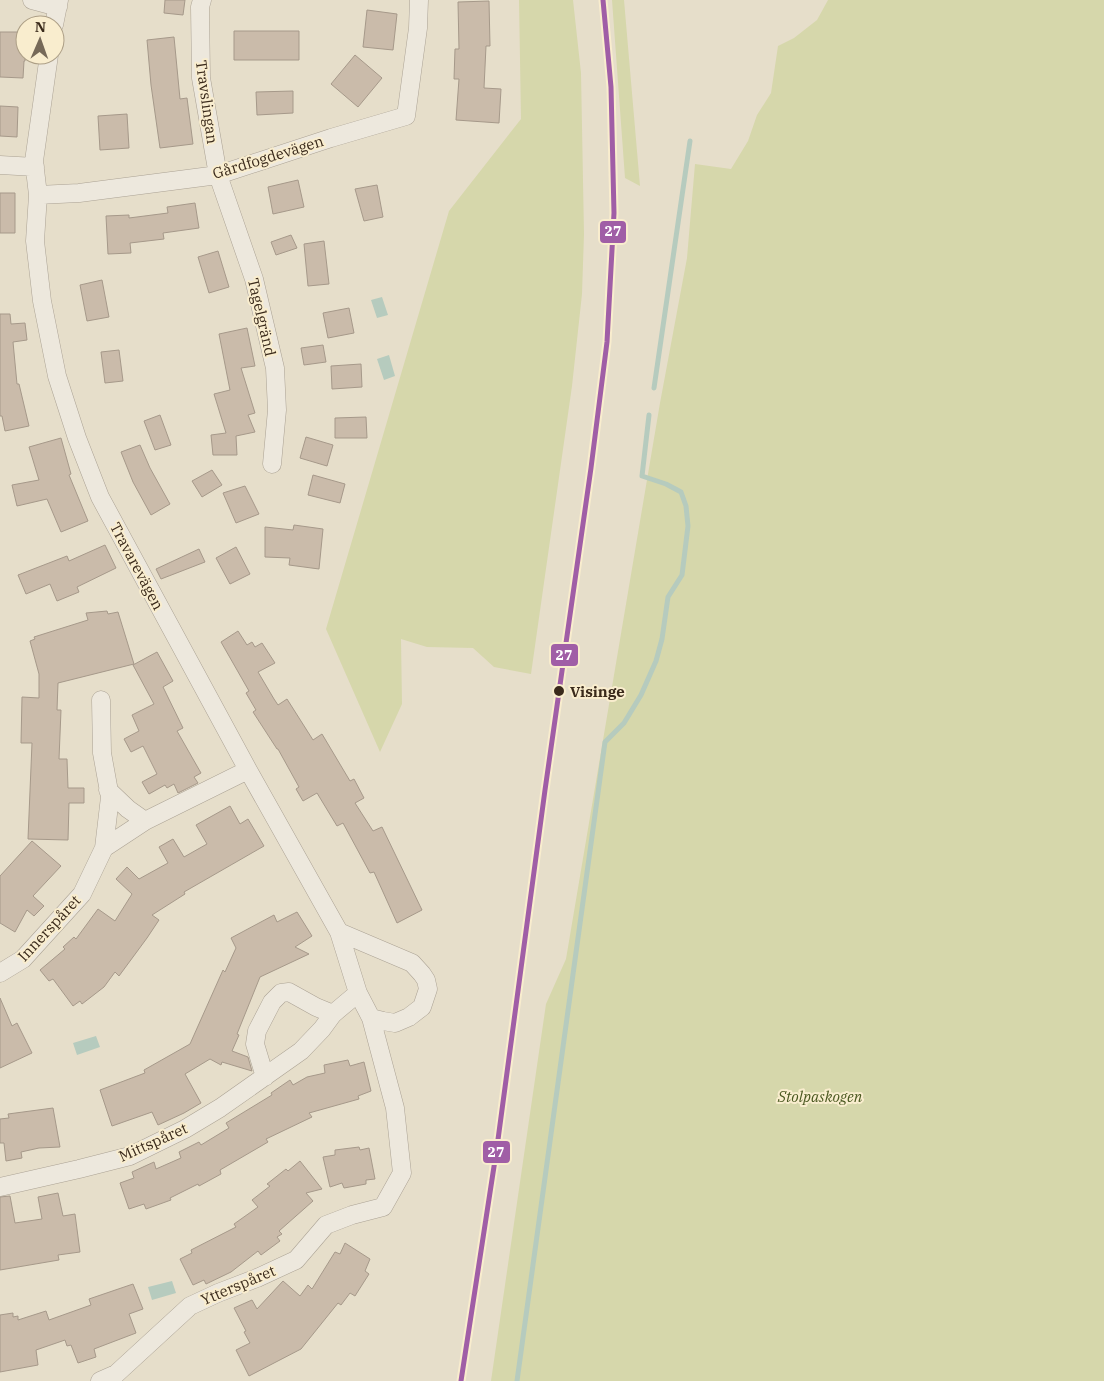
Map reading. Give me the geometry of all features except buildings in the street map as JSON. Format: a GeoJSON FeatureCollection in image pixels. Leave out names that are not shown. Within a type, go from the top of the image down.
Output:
{"type":"FeatureCollection","features":[{"type":"Feature","properties":{"kind":"street"},"geometry":{"type":"LineString","coordinates":[[32,0],[58,3]]}},
{"type":"Feature","properties":{"kind":"street","name":"Travslingan"},"geometry":{"type":"LineString","coordinates":[[202,0],[200,7],[201,78],[218,175]]}},
{"type":"Feature","properties":{"kind":"street","name":"Gårdfogdevägen"},"geometry":{"type":"LineString","coordinates":[[38,195],[79,194],[218,175],[406,116],[418,28],[419,0]]}},
{"type":"Feature","properties":{"kind":"street","name":"Travarevägen"},"geometry":{"type":"LineString","coordinates":[[48,65],[34,162],[38,195],[35,241],[42,301],[58,376],[77,438],[100,497],[248,770],[339,932],[358,993],[371,1018],[395,1108],[402,1173],[384,1207]]}},
{"type":"Feature","properties":{"kind":"street"},"geometry":{"type":"LineString","coordinates":[[0,165],[35,167]]}},
{"type":"Feature","properties":{"kind":"street","name":"Tagelgränd"},"geometry":{"type":"LineString","coordinates":[[218,175],[254,279],[275,368],[277,410],[272,464]]}},
{"type":"Feature","properties":{"kind":"street","name":"Innerspåret"},"geometry":{"type":"LineString","coordinates":[[0,973],[23,959],[82,894],[104,848],[110,797],[102,753],[101,700]]}},
{"type":"Feature","properties":{"kind":"street"},"geometry":{"type":"LineString","coordinates":[[104,848],[146,821],[248,770]]}},
{"type":"Feature","properties":{"kind":"street"},"geometry":{"type":"LineString","coordinates":[[108,790],[128,809],[146,821]]}},
{"type":"Feature","properties":{"kind":"street"},"geometry":{"type":"LineString","coordinates":[[339,932],[412,963],[426,980],[428,989],[422,1007],[409,1017],[395,1023],[371,1018]]}},
{"type":"Feature","properties":{"kind":"street"},"geometry":{"type":"LineString","coordinates":[[265,1076],[255,1044],[257,1031],[272,1002],[281,993],[289,992],[333,1014]]}},
{"type":"Feature","properties":{"kind":"street","name":"Mittspåret"},"geometry":{"type":"LineString","coordinates":[[0,1187],[130,1156],[185,1129],[220,1108],[301,1050],[322,1029],[333,1014],[358,993]]}},
{"type":"Feature","properties":{"kind":"street","name":"Ytterspåret"},"geometry":{"type":"LineString","coordinates":[[100,1381],[116,1374],[190,1306],[218,1292],[257,1278],[296,1260],[326,1225],[352,1215],[384,1207]]}},
{"type":"Feature","properties":{"kind":"green space"},"geometry":{"type":"Polygon","coordinates":[[[519,0],[573,0],[581,73],[584,234],[582,294],[572,386],[531,674],[494,667],[473,648],[427,647],[401,639],[402,704],[380,752],[326,629],[449,211],[521,119],[519,0]]]}},
{"type":"Feature","properties":{"kind":"green space"},"geometry":{"type":"Polygon","coordinates":[[[612,0],[624,0],[640,186],[625,178],[612,0]]]}},
{"type":"Feature","properties":{"kind":"green space","name":"Stolpaskogen"},"geometry":{"type":"Polygon","coordinates":[[[828,0],[1104,0],[1104,1381],[491,1381],[546,1004],[566,959],[660,403],[687,258],[695,164],[731,169],[748,141],[757,115],[771,93],[778,46],[794,38],[817,20],[828,0]]]}},
{"type":"Feature","properties":{"kind":"shaded area"},"geometry":{"type":"Polygon","coordinates":[[[382,297],[388,315],[377,318],[371,300],[382,297]]]}},
{"type":"Feature","properties":{"kind":"shaded area"},"geometry":{"type":"Polygon","coordinates":[[[389,355],[395,376],[384,380],[377,359],[389,355]]]}},
{"type":"Feature","properties":{"kind":"shaded area"},"geometry":{"type":"Polygon","coordinates":[[[96,1036],[100,1047],[77,1055],[73,1043],[96,1036]]]}},
{"type":"Feature","properties":{"kind":"shaded area"},"geometry":{"type":"Polygon","coordinates":[[[172,1281],[176,1293],[152,1300],[148,1287],[172,1281]]]}},
{"type":"Feature","properties":{"kind":"waterway"},"geometry":{"type":"LineString","coordinates":[[654,388],[690,141]]}},
{"type":"Feature","properties":{"kind":"waterway"},"geometry":{"type":"LineString","coordinates":[[517,1381],[605,742],[624,723],[641,695],[656,661],[662,639],[668,597],[682,575],[688,526],[686,506],[681,492],[666,484],[642,476],[649,415]]}},
{"type":"Feature","properties":{"kind":"transit line","name":"27"},"geometry":{"type":"LineString","coordinates":[[461,1381],[497,1147],[607,342],[614,213],[611,87],[603,0]]}},
{"type":"Feature","properties":{"kind":"place","name":"Visinge"},"geometry":{"type":"Point","coordinates":[559,691]}}]}
